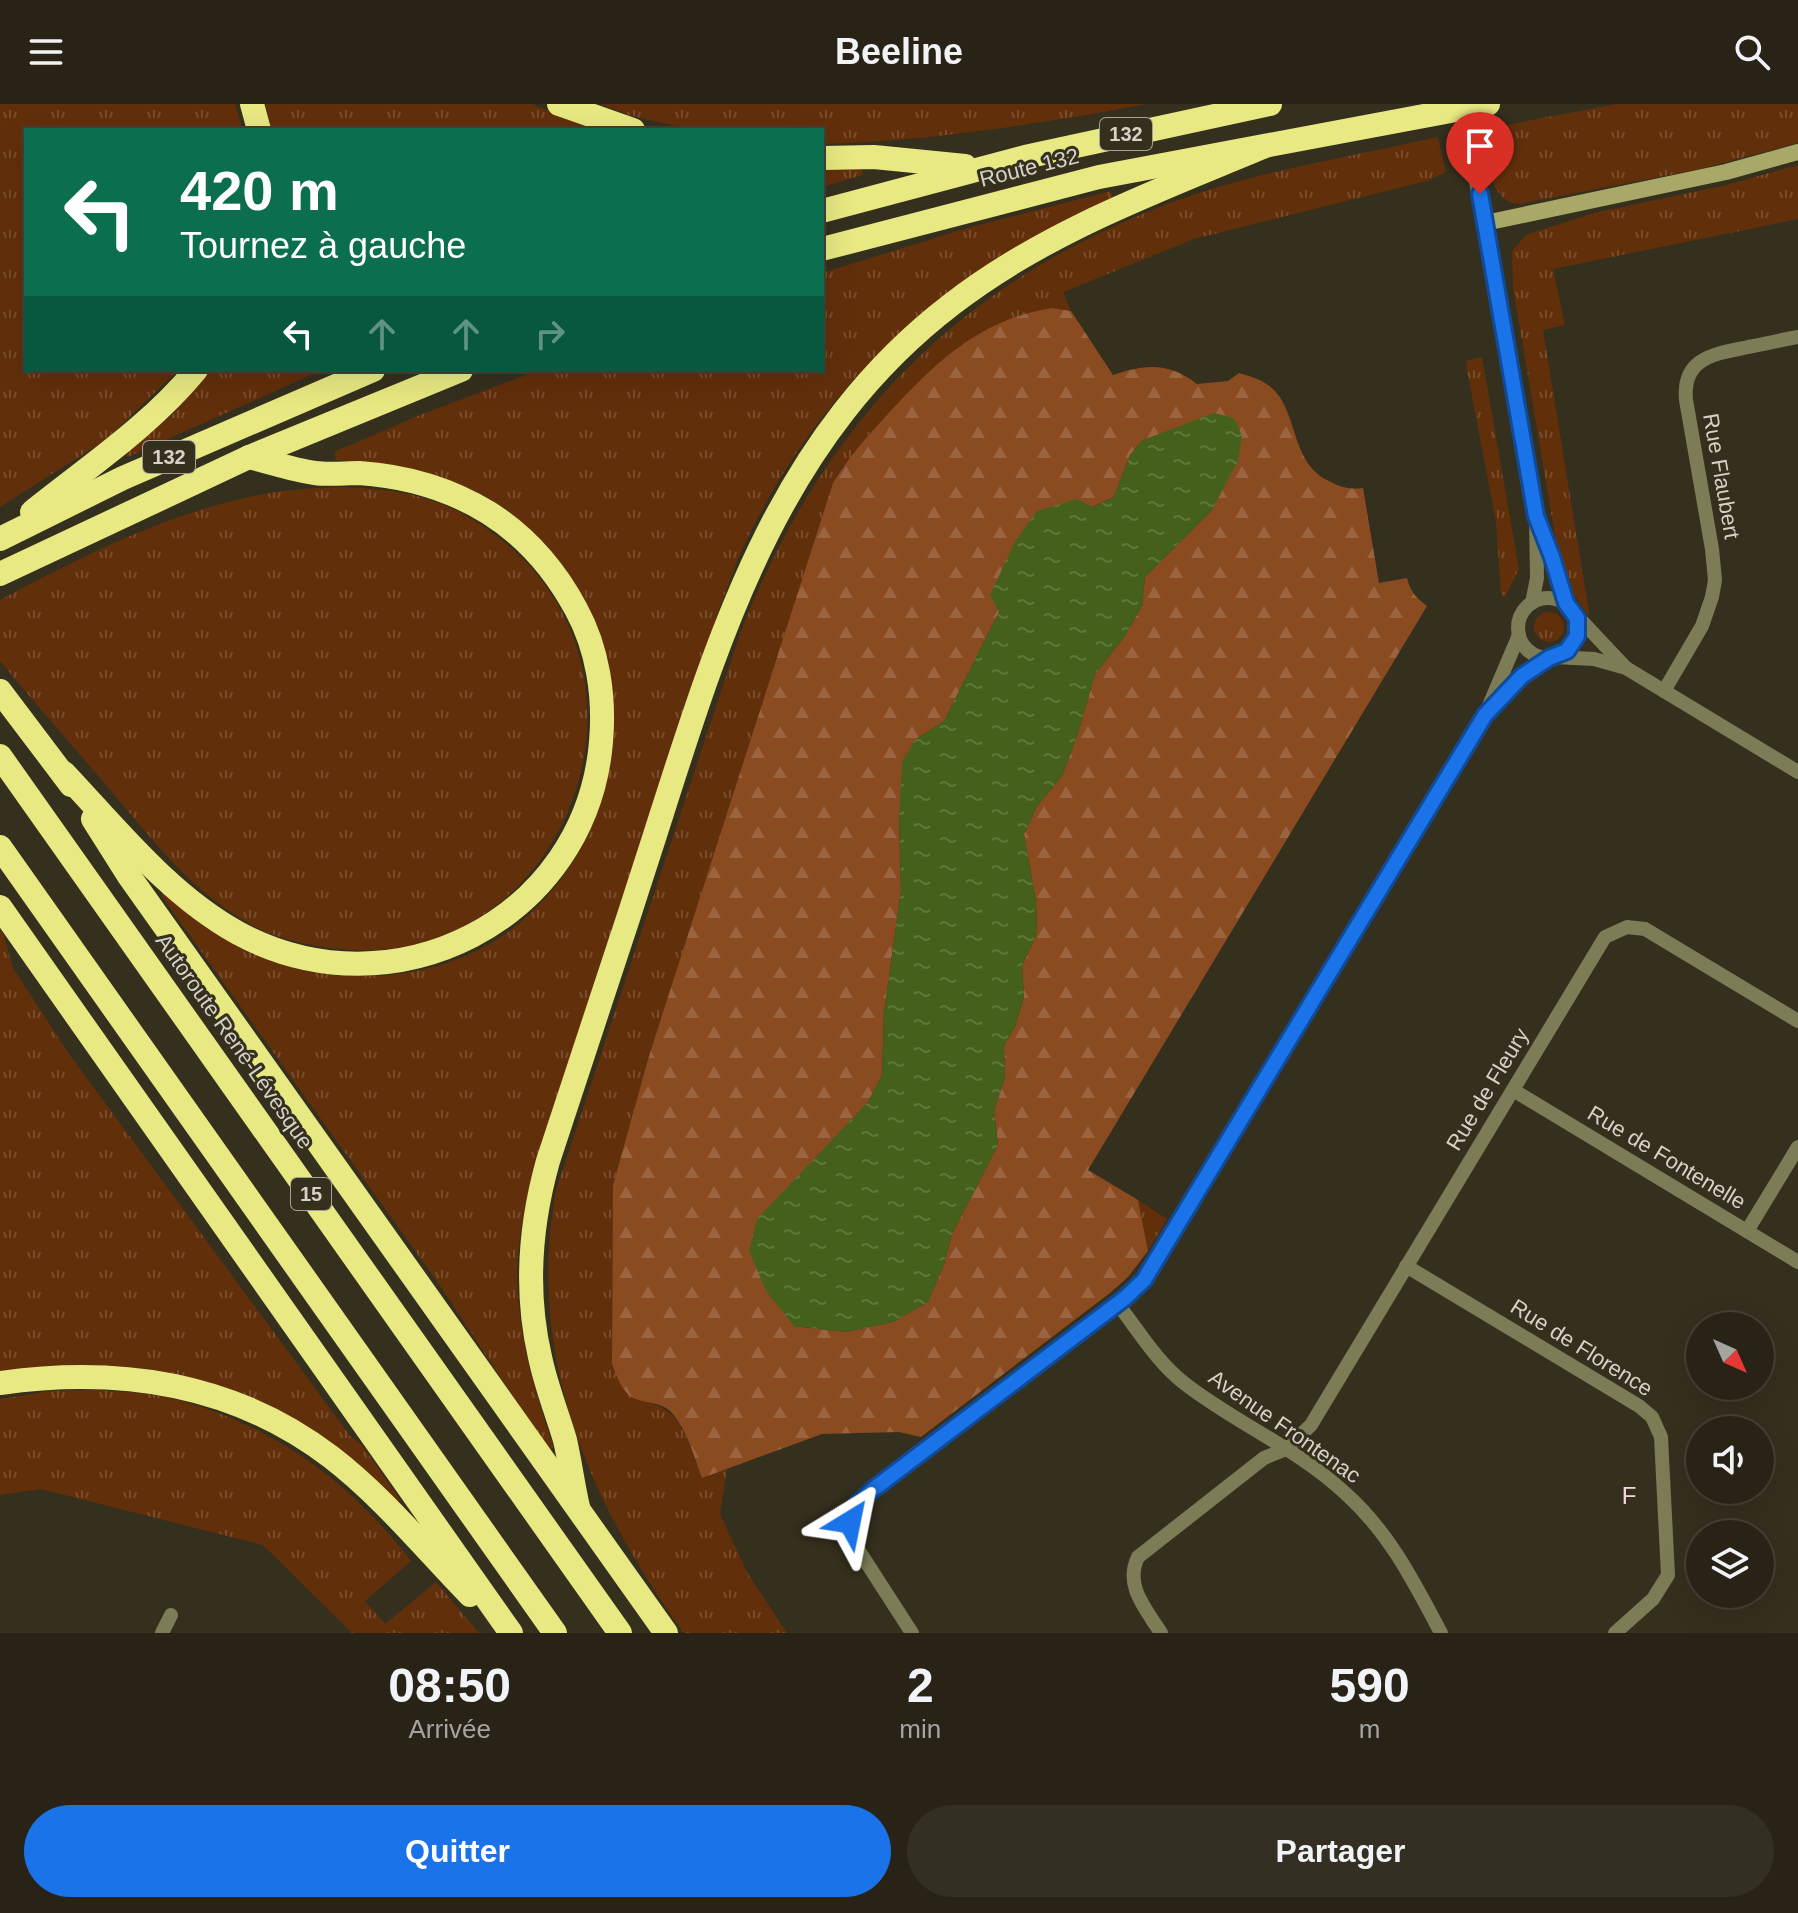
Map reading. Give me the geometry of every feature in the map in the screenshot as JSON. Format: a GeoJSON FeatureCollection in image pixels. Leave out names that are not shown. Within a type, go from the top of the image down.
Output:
{"type":"FeatureCollection","features":[{"type":"Feature","properties":{"kind":"highway"},"geometry":{"type":"LineString","coordinates":[[252,104],[258,128]]}},
{"type":"Feature","properties":{"kind":"highway"},"geometry":{"type":"LineString","coordinates":[[559,104],[627,128]]}},
{"type":"Feature","properties":{"kind":"highway","name":"Route 132"},"geometry":{"type":"LineString","coordinates":[[824,210],[983,168],[1270,104]]}},
{"type":"Feature","properties":{"kind":"highway","name":"Route 132"},"geometry":{"type":"LineString","coordinates":[[824,248],[1099,177],[1488,104]]}},
{"type":"Feature","properties":{"kind":"highway"},"geometry":{"type":"LineString","coordinates":[[578,1507],[565,1440],[545,1379],[536,1334],[531,1262],[536,1211],[548,1161],[695,713],[738,594],[759,546],[789,491],[844,412],[900,351],[948,307],[1000,270],[1061,234],[1263,147]]}},
{"type":"Feature","properties":{"kind":"highway"},"geometry":{"type":"LineString","coordinates":[[824,158],[874,157],[983,168]]}},
{"type":"Feature","properties":{"kind":"highway"},"geometry":{"type":"LineString","coordinates":[[0,538],[138,428],[169,401],[194,372]]}},
{"type":"Feature","properties":{"kind":"highway","name":"132"},"geometry":{"type":"LineString","coordinates":[[0,538],[123,478],[368,372]]}},
{"type":"Feature","properties":{"kind":"highway"},"geometry":{"type":"LineString","coordinates":[[0,574],[249,457],[456,372]]}},
{"type":"Feature","properties":{"kind":"highway"},"geometry":{"type":"LineString","coordinates":[[0,691],[64,773],[149,862],[207,914],[257,942],[292,956],[326,963],[361,965],[434,953],[467,939],[499,920],[524,899],[549,873],[571,842],[593,789],[601,752],[602,703],[596,662],[587,632],[565,589],[519,534],[473,504],[438,488],[375,475],[317,474],[249,457]]}},
{"type":"Feature","properties":{"kind":"highway","name":"Autoroute René-Lévesque"},"geometry":{"type":"LineString","coordinates":[[0,756],[620,1633]]}},
{"type":"Feature","properties":{"kind":"highway"},"geometry":{"type":"LineString","coordinates":[[64,773],[129,876],[666,1633]]}},
{"type":"Feature","properties":{"kind":"highway","name":"15"},"geometry":{"type":"LineString","coordinates":[[0,847],[555,1633]]}},
{"type":"Feature","properties":{"kind":"highway"},"geometry":{"type":"LineString","coordinates":[[0,907],[509,1633]]}},
{"type":"Feature","properties":{"kind":"highway"},"geometry":{"type":"LineString","coordinates":[[0,1383],[75,1376],[146,1380],[203,1393],[264,1416],[315,1446],[364,1486],[509,1633]]}},
{"type":"Feature","properties":{"kind":"street"},"geometry":{"type":"LineString","coordinates":[[912,1633],[852,1540],[850,1522],[856,1505],[1137,1287],[1159,1258],[1485,715],[1519,635],[1520,619],[1532,603],[1537,578],[1536,516],[1462,104]]}},
{"type":"Feature","properties":{"kind":"street"},"geometry":{"type":"LineString","coordinates":[[1485,223],[1726,172],[1798,152]]}},
{"type":"Feature","properties":{"kind":"street","name":"Rue Flaubert"},"geometry":{"type":"LineString","coordinates":[[1664,691],[1702,626],[1715,580],[1686,400],[1687,378],[1707,357],[1798,337]]}},
{"type":"Feature","properties":{"kind":"street"},"geometry":{"type":"LineString","coordinates":[[1485,715],[1522,676],[1567,651],[1576,641],[1578,627],[1536,516]]}},
{"type":"Feature","properties":{"kind":"street"},"geometry":{"type":"LineString","coordinates":[[1532,603],[1553,598],[1570,608],[1626,668]]}},
{"type":"Feature","properties":{"kind":"street"},"geometry":{"type":"LineString","coordinates":[[1519,635],[1531,653],[1552,658],[1594,659],[1626,668],[1798,772]]}},
{"type":"Feature","properties":{"kind":"street","name":"Rue de Fleury"},"geometry":{"type":"LineString","coordinates":[[1161,1633],[1136,1593],[1133,1575],[1138,1557],[1264,1458],[1286,1449],[1311,1425],[1600,943],[1611,933],[1627,927],[1645,929],[1798,1021]]}},
{"type":"Feature","properties":{"kind":"street","name":"Rue de Fontenelle"},"geometry":{"type":"LineString","coordinates":[[1513,1090],[1798,1262]]}},
{"type":"Feature","properties":{"kind":"street"},"geometry":{"type":"LineString","coordinates":[[1747,1231],[1798,1147]]}},
{"type":"Feature","properties":{"kind":"street","name":"Rue de Florence"},"geometry":{"type":"LineString","coordinates":[[1406,1266],[1639,1406],[1657,1424],[1661,1437],[1668,1575],[1653,1599],[1615,1633]]}},
{"type":"Feature","properties":{"kind":"street","name":"Avenue Frontenac"},"geometry":{"type":"LineString","coordinates":[[1117,1303],[1175,1375],[1344,1491],[1373,1522],[1404,1564],[1441,1633]]}},
{"type":"Feature","properties":{"kind":"street"},"geometry":{"type":"LineString","coordinates":[[162,1633],[171,1615]]}},
{"type":"Feature","properties":{"kind":"green space"},"geometry":{"type":"Polygon","coordinates":[[[0,104],[235,104],[242,128],[24,128],[24,372],[176,372],[107,439],[0,507],[0,104]]]}},
{"type":"Feature","properties":{"kind":"green space"},"geometry":{"type":"Polygon","coordinates":[[[265,104],[532,104],[589,128],[271,128],[265,104]]]}},
{"type":"Feature","properties":{"kind":"green space"},"geometry":{"type":"Polygon","coordinates":[[[601,104],[1147,104],[985,130],[824,144],[824,128],[683,128],[628,115],[601,104]]]}},
{"type":"Feature","properties":{"kind":"green space"},"geometry":{"type":"Polygon","coordinates":[[[1617,104],[1798,104],[1798,143],[1700,169],[1519,204],[1500,195],[1491,174],[1485,129],[1617,104]]]}},
{"type":"Feature","properties":{"kind":"green space"},"geometry":{"type":"Polygon","coordinates":[[[1438,137],[1446,172],[1427,181],[1194,239],[1063,292],[1071,311],[1052,308],[842,467],[833,483],[649,1056],[613,1185],[612,1364],[633,1398],[664,1409],[681,1425],[702,1478],[727,1469],[720,1514],[748,1574],[787,1633],[684,1633],[619,1531],[593,1478],[573,1424],[558,1368],[550,1311],[549,1251],[556,1190],[741,631],[775,556],[814,486],[858,424],[908,367],[965,317],[1027,273],[1097,235],[1205,191],[1271,173],[1438,137]]]}},
{"type":"Feature","properties":{"kind":"green space"},"geometry":{"type":"Polygon","coordinates":[[[1798,165],[1798,219],[1553,269],[1565,325],[1543,330],[1590,618],[1562,577],[1513,287],[1512,251],[1526,235],[1594,213],[1726,185],[1798,165]]]}},
{"type":"Feature","properties":{"kind":"green space"},"geometry":{"type":"Polygon","coordinates":[[[861,167],[863,175],[824,186],[824,168],[861,167]]]}},
{"type":"Feature","properties":{"kind":"green space"},"geometry":{"type":"Polygon","coordinates":[[[1111,191],[1113,199],[1054,227],[999,259],[947,294],[899,334],[855,378],[816,426],[780,479],[744,545],[721,604],[538,1157],[524,1211],[518,1257],[519,1312],[537,1395],[554,1447],[549,1451],[441,1287],[161,895],[167,890],[196,915],[249,951],[280,964],[347,976],[381,976],[449,962],[480,949],[508,932],[545,899],[575,859],[596,815],[610,768],[614,720],[610,672],[596,625],[573,581],[549,550],[525,525],[499,505],[471,489],[441,478],[409,469],[336,460],[334,452],[534,372],[824,372],[824,272],[971,227],[1111,191]]]}},
{"type":"Feature","properties":{"kind":"green space"},"geometry":{"type":"Polygon","coordinates":[[[1052,308],[1071,311],[1113,375],[1157,367],[1177,372],[1197,384],[1228,381],[1239,373],[1268,385],[1285,406],[1306,460],[1315,471],[1340,486],[1363,488],[1379,583],[1407,578],[1414,594],[1427,606],[1088,1170],[1138,1200],[1148,1251],[1128,1277],[921,1437],[899,1432],[822,1434],[702,1478],[676,1418],[662,1406],[631,1397],[612,1364],[613,1185],[649,1056],[833,483],[851,456],[922,378],[980,333],[1026,314],[1052,308]],[[1170,431],[1143,440],[1130,455],[1114,497],[1092,507],[999,612],[944,721],[915,740],[899,818],[901,890],[884,1013],[882,1075],[868,1102],[837,1136],[794,1326],[845,1332],[893,1322],[928,1302],[944,1264],[952,1234],[998,1145],[994,1111],[1005,1077],[1004,1046],[1015,1026],[1024,997],[1022,966],[1037,933],[1036,902],[1024,834],[1037,806],[1062,776],[1095,674],[1124,637],[1142,606],[1145,577],[1212,510],[1170,431]]]}},
{"type":"Feature","properties":{"kind":"green space"},"geometry":{"type":"Polygon","coordinates":[[[1482,357],[1519,569],[1505,597],[1501,593],[1496,522],[1466,361],[1482,357]]]}},
{"type":"Feature","properties":{"kind":"green space"},"geometry":{"type":"Polygon","coordinates":[[[209,372],[318,372],[128,457],[123,452],[171,416],[209,372]]]}},
{"type":"Feature","properties":{"kind":"green space"},"geometry":{"type":"Polygon","coordinates":[[[339,487],[385,490],[430,500],[468,517],[502,540],[522,558],[564,616],[585,681],[585,747],[568,811],[535,868],[486,913],[426,942],[354,950],[311,945],[268,933],[243,920],[204,892],[157,845],[0,661],[0,600],[30,584],[123,539],[188,514],[265,494],[339,487]]]}},
{"type":"Feature","properties":{"kind":"green space"},"geometry":{"type":"Polygon","coordinates":[[[1549,612],[1560,616],[1564,627],[1560,638],[1549,642],[1538,638],[1534,627],[1538,616],[1549,612]]]}},
{"type":"Feature","properties":{"kind":"green space"},"geometry":{"type":"Polygon","coordinates":[[[0,929],[13,968],[69,1054],[351,1437],[361,1444],[400,1499],[394,1505],[220,1386],[169,1373],[90,1365],[0,1372],[0,929]]]}},
{"type":"Feature","properties":{"kind":"green space"},"geometry":{"type":"Polygon","coordinates":[[[1138,1200],[1167,1219],[1148,1251],[1138,1200]]]}},
{"type":"Feature","properties":{"kind":"green space"},"geometry":{"type":"Polygon","coordinates":[[[99,1390],[158,1395],[203,1408],[239,1421],[303,1457],[360,1503],[411,1561],[365,1601],[385,1624],[436,1582],[479,1633],[352,1633],[263,1545],[41,1489],[0,1495],[0,1399],[50,1391],[99,1390]]]}},
{"type":"Feature","properties":{"kind":"water"},"geometry":{"type":"Polygon","coordinates":[[[1214,413],[1234,418],[1242,436],[1238,461],[1212,510],[1145,577],[1142,606],[1124,637],[1095,674],[1062,776],[1037,806],[1024,834],[1036,902],[1037,933],[1022,966],[1024,997],[1015,1026],[1004,1046],[1005,1077],[994,1111],[998,1145],[952,1234],[944,1264],[928,1302],[893,1322],[845,1332],[794,1326],[766,1291],[749,1251],[757,1219],[868,1102],[882,1075],[884,1013],[901,890],[899,818],[902,762],[915,740],[944,721],[999,612],[990,595],[1015,541],[1037,511],[1077,499],[1093,507],[1114,497],[1130,455],[1143,440],[1214,413]]]}},
{"type":"Feature","properties":{"kind":"district","name":"F"},"geometry":{"type":"Point","coordinates":[1630,1496]}},
{"type":"Feature","properties":{"kind":"route"},"geometry":{"type":"LineString","coordinates":[[850,1522],[856,1505],[871,1491],[1125,1298],[1144,1280],[1485,715],[1527,672],[1549,658],[1563,654],[1576,641],[1577,618],[1566,603],[1536,516],[1480,194]]}}]}
